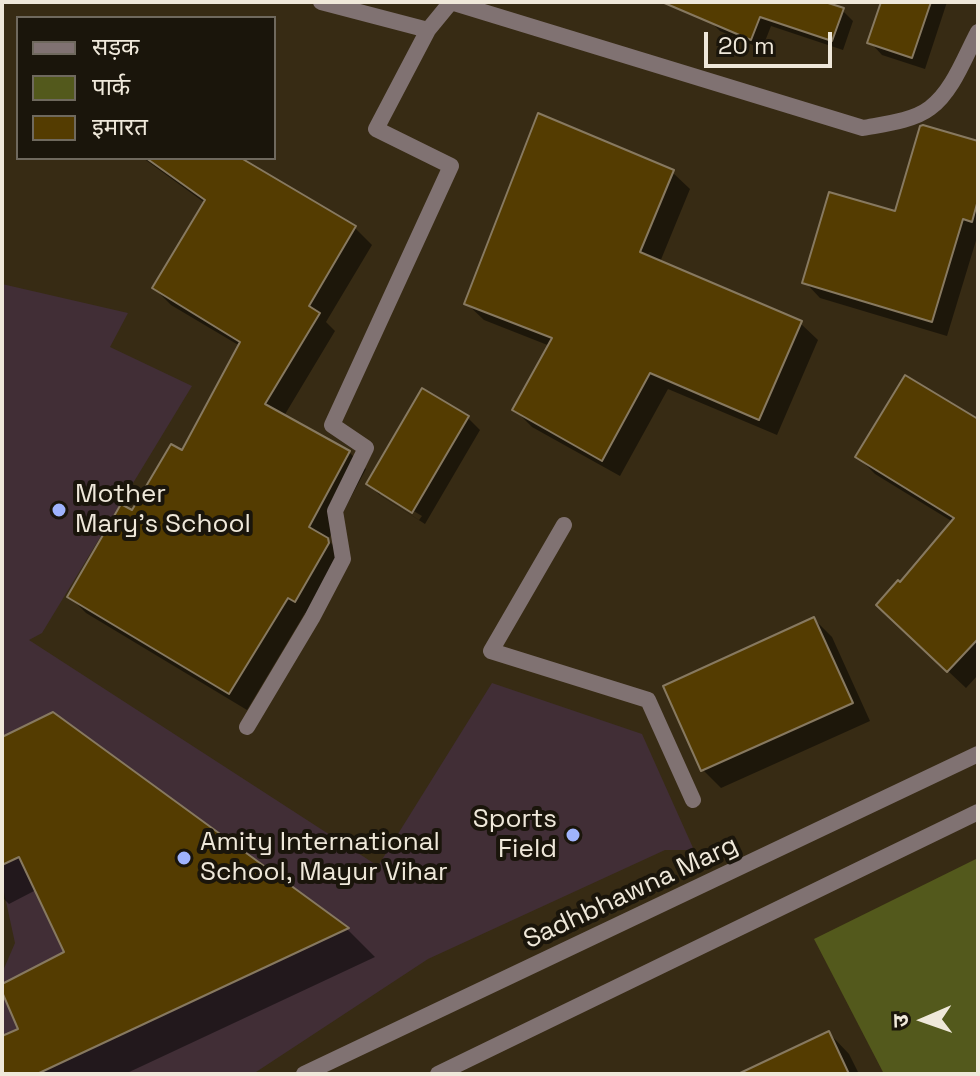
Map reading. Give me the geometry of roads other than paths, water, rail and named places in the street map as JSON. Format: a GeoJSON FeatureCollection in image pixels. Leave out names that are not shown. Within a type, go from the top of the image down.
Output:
{"type":"FeatureCollection","features":[{"type":"Feature","properties":{"kind":"street"},"geometry":{"type":"LineString","coordinates":[[321,2],[428,30]]}},
{"type":"Feature","properties":{"kind":"street"},"geometry":{"type":"LineString","coordinates":[[247,727],[343,559],[335,511],[366,448],[332,425],[451,166],[376,129],[428,30],[451,2],[863,128],[902,120],[930,108],[949,87],[978,32]]}},
{"type":"Feature","properties":{"kind":"street"},"geometry":{"type":"LineString","coordinates":[[564,525],[491,651],[648,700],[693,800]]}},
{"type":"Feature","properties":{"kind":"street","name":"Sadhbhawna Marg"},"geometry":{"type":"LineString","coordinates":[[304,1074],[978,754]]}},
{"type":"Feature","properties":{"kind":"street"},"geometry":{"type":"LineString","coordinates":[[438,1074],[978,812]]}},
{"type":"Feature","properties":{"kind":"place","name":"Mother Mary's School"},"geometry":{"type":"Point","coordinates":[59,510]}},
{"type":"Feature","properties":{"kind":"place","name":"Sports Field"},"geometry":{"type":"Point","coordinates":[573,835]}},
{"type":"Feature","properties":{"kind":"place","name":"Amity International School, Mayur Vihar"},"geometry":{"type":"Point","coordinates":[184,858]}}]}
